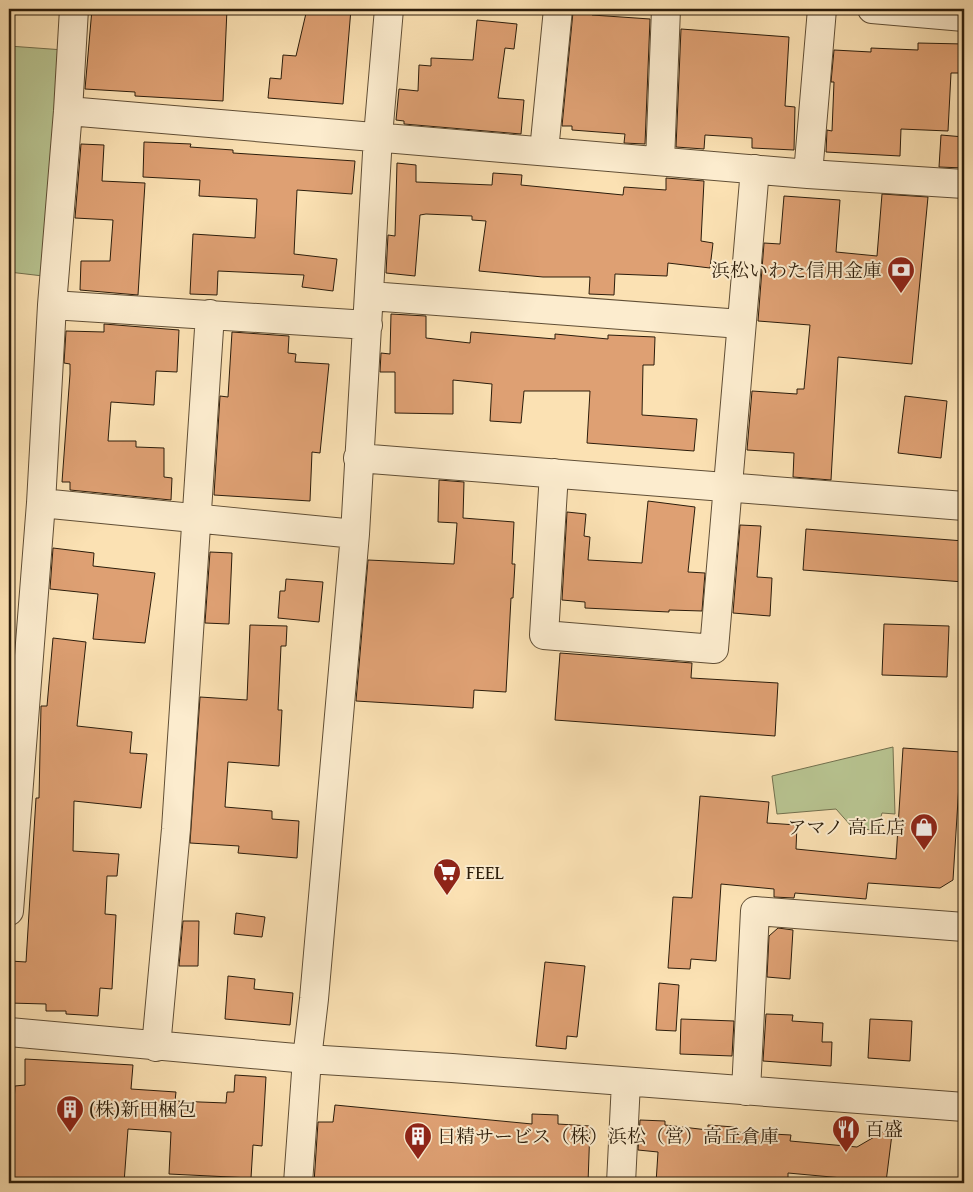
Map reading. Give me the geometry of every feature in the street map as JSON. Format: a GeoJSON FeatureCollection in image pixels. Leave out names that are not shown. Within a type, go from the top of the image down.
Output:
{"type":"FeatureCollection","features":[{"type":"Feature","properties":{"kind":"street"},"geometry":{"type":"LineString","coordinates":[[9,912],[41,503],[52,305],[68,111],[74,9]]}},
{"type":"Feature","properties":{"kind":"street"},"geometry":{"type":"LineString","coordinates":[[298,1183],[307,1059],[314,999],[355,534],[378,136],[389,9]]}},
{"type":"Feature","properties":{"kind":"street"},"geometry":{"type":"LineString","coordinates":[[544,151],[558,9]]}},
{"type":"Feature","properties":{"kind":"street"},"geometry":{"type":"LineString","coordinates":[[660,161],[666,9]]}},
{"type":"Feature","properties":{"kind":"street"},"geometry":{"type":"LineString","coordinates":[[808,174],[822,9]]}},
{"type":"Feature","properties":{"kind":"street"},"geometry":{"type":"LineString","coordinates":[[872,9],[964,17]]}},
{"type":"Feature","properties":{"kind":"street"},"geometry":{"type":"LineString","coordinates":[[68,111],[808,174],[964,184]]}},
{"type":"Feature","properties":{"kind":"street"},"geometry":{"type":"LineString","coordinates":[[554,472],[544,635],[714,649],[755,169]]}},
{"type":"Feature","properties":{"kind":"street"},"geometry":{"type":"LineString","coordinates":[[370,296],[741,324]]}},
{"type":"Feature","properties":{"kind":"street"},"geometry":{"type":"LineString","coordinates":[[52,305],[368,325]]}},
{"type":"Feature","properties":{"kind":"street"},"geometry":{"type":"LineString","coordinates":[[156,1047],[176,829],[210,314]]}},
{"type":"Feature","properties":{"kind":"street"},"geometry":{"type":"LineString","coordinates":[[358,458],[554,472],[727,489],[964,506]]}},
{"type":"Feature","properties":{"kind":"street"},"geometry":{"type":"LineString","coordinates":[[41,503],[355,534]]}},
{"type":"Feature","properties":{"kind":"street"},"geometry":{"type":"LineString","coordinates":[[746,1091],[755,911],[964,927]]}},
{"type":"Feature","properties":{"kind":"street"},"geometry":{"type":"LineString","coordinates":[[9,1032],[156,1047],[307,1059],[964,1107]]}},
{"type":"Feature","properties":{"kind":"street"},"geometry":{"type":"LineString","coordinates":[[621,1183],[626,1082]]}},
{"type":"Feature","properties":{"kind":"green space"},"geometry":{"type":"Polygon","coordinates":[[[9,46],[64,50],[43,276],[9,272],[9,46]]]}},
{"type":"Feature","properties":{"kind":"green space"},"geometry":{"type":"Polygon","coordinates":[[[893,747],[895,814],[882,813],[877,831],[852,827],[836,809],[777,814],[772,776],[893,747]]]}},
{"type":"Feature","properties":{"kind":"building"},"geometry":{"type":"Polygon","coordinates":[[[92,9],[227,9],[223,101],[135,96],[135,92],[85,89],[92,9]]]}},
{"type":"Feature","properties":{"kind":"building"},"geometry":{"type":"Polygon","coordinates":[[[307,9],[351,9],[343,104],[268,98],[270,78],[281,79],[283,55],[296,56],[307,9]]]}},
{"type":"Feature","properties":{"kind":"building"},"geometry":{"type":"Polygon","coordinates":[[[573,12],[592,12],[592,15],[650,19],[645,144],[624,143],[625,134],[572,130],[572,126],[562,126],[573,12]]]}},
{"type":"Feature","properties":{"kind":"building"},"geometry":{"type":"Polygon","coordinates":[[[477,20],[517,24],[514,49],[505,48],[498,98],[524,100],[521,134],[404,124],[404,121],[396,120],[399,89],[418,91],[419,65],[431,66],[431,58],[473,60],[477,20]]]}},
{"type":"Feature","properties":{"kind":"building"},"geometry":{"type":"Polygon","coordinates":[[[681,29],[789,37],[785,106],[795,107],[794,150],[752,148],[752,138],[705,135],[704,149],[676,147],[681,29]]]}},
{"type":"Feature","properties":{"kind":"building"},"geometry":{"type":"Polygon","coordinates":[[[918,43],[964,44],[964,73],[951,73],[948,131],[901,129],[900,156],[826,152],[827,130],[832,131],[834,82],[831,82],[834,50],[871,52],[871,48],[918,50],[918,43]]]}},
{"type":"Feature","properties":{"kind":"building"},"geometry":{"type":"Polygon","coordinates":[[[941,135],[964,137],[964,168],[939,167],[941,135]]]}},
{"type":"Feature","properties":{"kind":"building"},"geometry":{"type":"Polygon","coordinates":[[[144,142],[191,144],[190,147],[233,150],[233,153],[355,161],[352,194],[297,190],[294,254],[337,259],[333,291],[302,287],[304,275],[218,271],[217,295],[190,294],[193,234],[255,238],[257,199],[199,196],[200,180],[143,177],[144,142]]]}},
{"type":"Feature","properties":{"kind":"building"},"geometry":{"type":"Polygon","coordinates":[[[81,144],[104,145],[102,181],[145,183],[138,295],[80,290],[81,261],[110,261],[113,220],[75,218],[81,144]]]}},
{"type":"Feature","properties":{"kind":"building"},"geometry":{"type":"Polygon","coordinates":[[[397,163],[416,165],[416,182],[492,185],[493,173],[522,175],[521,185],[623,195],[624,187],[666,190],[666,178],[704,181],[701,241],[713,243],[710,268],[668,263],[667,276],[615,274],[614,295],[589,294],[590,277],[543,277],[479,271],[486,221],[472,220],[472,216],[426,214],[420,215],[415,276],[386,273],[388,235],[395,236],[397,163]]]}},
{"type":"Feature","properties":{"kind":"building"},"geometry":{"type":"Polygon","coordinates":[[[882,194],[928,197],[912,364],[838,357],[831,480],[793,477],[794,453],[747,450],[752,391],[797,394],[797,389],[804,389],[810,325],[758,321],[764,243],[780,244],[784,196],[840,200],[836,252],[877,256],[882,194]]]}},
{"type":"Feature","properties":{"kind":"building"},"geometry":{"type":"Polygon","coordinates":[[[391,314],[426,316],[426,338],[470,343],[471,332],[555,339],[555,334],[608,339],[608,335],[655,337],[654,365],[643,365],[642,415],[697,419],[694,451],[587,443],[590,391],[524,391],[521,423],[490,421],[492,384],[453,380],[453,414],[395,413],[395,372],[380,372],[381,353],[390,354],[391,314]]]}},
{"type":"Feature","properties":{"kind":"building"},"geometry":{"type":"Polygon","coordinates":[[[104,324],[179,330],[177,372],[156,371],[154,405],[111,402],[108,441],[136,441],[136,447],[164,448],[164,477],[172,478],[171,500],[70,490],[70,482],[62,482],[70,374],[70,364],[64,363],[66,331],[104,332],[104,324]]]}},
{"type":"Feature","properties":{"kind":"building"},"geometry":{"type":"Polygon","coordinates":[[[232,332],[289,336],[288,353],[296,354],[295,362],[329,364],[320,453],[312,452],[310,501],[214,495],[220,396],[228,397],[232,332]]]}},
{"type":"Feature","properties":{"kind":"building"},"geometry":{"type":"Polygon","coordinates":[[[905,396],[947,401],[941,458],[898,453],[905,396]]]}},
{"type":"Feature","properties":{"kind":"building"},"geometry":{"type":"Polygon","coordinates":[[[439,480],[464,482],[463,518],[514,522],[512,564],[515,564],[513,598],[511,598],[506,692],[474,690],[473,708],[356,701],[368,560],[454,564],[457,523],[438,522],[439,480]]]}},
{"type":"Feature","properties":{"kind":"building"},"geometry":{"type":"Polygon","coordinates":[[[648,501],[695,507],[688,572],[705,573],[702,611],[669,610],[669,612],[585,608],[585,602],[562,600],[567,512],[586,514],[584,536],[590,537],[588,560],[642,563],[648,501]]]}},
{"type":"Feature","properties":{"kind":"building"},"geometry":{"type":"Polygon","coordinates":[[[740,525],[761,526],[757,577],[772,578],[770,616],[733,613],[740,525]]]}},
{"type":"Feature","properties":{"kind":"building"},"geometry":{"type":"Polygon","coordinates":[[[806,529],[964,541],[964,582],[803,570],[806,529]]]}},
{"type":"Feature","properties":{"kind":"building"},"geometry":{"type":"Polygon","coordinates":[[[53,548],[94,553],[93,566],[155,573],[145,643],[93,639],[98,594],[50,589],[53,548]]]}},
{"type":"Feature","properties":{"kind":"building"},"geometry":{"type":"Polygon","coordinates":[[[210,552],[232,553],[229,624],[205,623],[210,552]]]}},
{"type":"Feature","properties":{"kind":"building"},"geometry":{"type":"Polygon","coordinates":[[[286,579],[323,582],[319,622],[278,618],[280,591],[285,591],[286,579]]]}},
{"type":"Feature","properties":{"kind":"building"},"geometry":{"type":"Polygon","coordinates":[[[884,624],[949,626],[947,677],[882,675],[884,624]]]}},
{"type":"Feature","properties":{"kind":"building"},"geometry":{"type":"Polygon","coordinates":[[[250,625],[287,626],[286,646],[281,646],[278,710],[282,710],[279,766],[228,762],[225,807],[272,811],[272,819],[299,821],[297,858],[238,853],[239,846],[190,843],[200,697],[247,700],[250,625]]]}},
{"type":"Feature","properties":{"kind":"building"},"geometry":{"type":"Polygon","coordinates":[[[53,638],[86,642],[77,726],[132,732],[130,753],[147,754],[141,808],[74,801],[73,851],[119,854],[117,876],[107,876],[105,914],[116,915],[112,989],[100,988],[98,1016],[66,1014],[66,1011],[46,1011],[46,1004],[9,1003],[10,961],[26,962],[36,798],[39,798],[41,706],[47,706],[53,638]]]}},
{"type":"Feature","properties":{"kind":"building"},"geometry":{"type":"Polygon","coordinates":[[[560,653],[692,663],[691,678],[778,683],[775,736],[555,720],[560,653]]]}},
{"type":"Feature","properties":{"kind":"building"},"geometry":{"type":"Polygon","coordinates":[[[903,748],[961,752],[953,880],[940,888],[868,883],[866,899],[795,893],[794,898],[774,897],[774,889],[721,884],[716,961],[691,959],[690,969],[668,968],[673,897],[692,898],[700,796],[769,802],[767,823],[797,825],[796,849],[896,859],[903,748]]]}},
{"type":"Feature","properties":{"kind":"building"},"geometry":{"type":"Polygon","coordinates":[[[236,913],[265,917],[262,937],[234,934],[236,913]]]}},
{"type":"Feature","properties":{"kind":"building"},"geometry":{"type":"Polygon","coordinates":[[[183,921],[199,921],[198,966],[179,966],[183,921]]]}},
{"type":"Feature","properties":{"kind":"building"},"geometry":{"type":"Polygon","coordinates":[[[778,928],[793,930],[790,979],[767,977],[769,936],[778,928]]]}},
{"type":"Feature","properties":{"kind":"building"},"geometry":{"type":"Polygon","coordinates":[[[545,962],[585,966],[577,1037],[567,1036],[566,1049],[536,1046],[545,962]]]}},
{"type":"Feature","properties":{"kind":"building"},"geometry":{"type":"Polygon","coordinates":[[[228,976],[255,979],[254,989],[293,993],[290,1025],[225,1019],[228,976]]]}},
{"type":"Feature","properties":{"kind":"building"},"geometry":{"type":"Polygon","coordinates":[[[659,983],[679,985],[676,1031],[656,1030],[659,983]]]}},
{"type":"Feature","properties":{"kind":"building"},"geometry":{"type":"Polygon","coordinates":[[[766,1014],[793,1015],[792,1021],[823,1023],[822,1042],[832,1042],[831,1066],[763,1061],[766,1014]]]}},
{"type":"Feature","properties":{"kind":"building"},"geometry":{"type":"Polygon","coordinates":[[[681,1019],[734,1021],[732,1056],[680,1054],[681,1019]]]}},
{"type":"Feature","properties":{"kind":"building"},"geometry":{"type":"Polygon","coordinates":[[[870,1019],[912,1021],[910,1061],[868,1058],[870,1019]]]}},
{"type":"Feature","properties":{"kind":"building","name":"(株)新田梱包"},"geometry":{"type":"Polygon","coordinates":[[[25,1059],[133,1065],[131,1089],[176,1092],[175,1101],[226,1103],[227,1092],[234,1092],[235,1075],[266,1077],[262,1146],[253,1145],[251,1178],[169,1174],[171,1132],[128,1129],[124,1183],[9,1183],[15,1086],[25,1085],[25,1059]]]}},
{"type":"Feature","properties":{"kind":"building","name":"日精サービス（株）浜松（営）高丘倉庫"},"geometry":{"type":"Polygon","coordinates":[[[335,1105],[532,1124],[532,1114],[558,1115],[558,1124],[590,1126],[588,1183],[314,1183],[318,1122],[333,1122],[335,1105]]]}},
{"type":"Feature","properties":{"kind":"building"},"geometry":{"type":"Polygon","coordinates":[[[640,1120],[665,1121],[665,1125],[708,1130],[708,1125],[734,1127],[734,1132],[791,1135],[790,1141],[857,1147],[893,1126],[886,1182],[788,1173],[788,1183],[656,1183],[658,1152],[638,1150],[640,1120]]]}},
{"type":"Feature","properties":{"kind":"place","name":"浜松いわた信用金庫"},"geometry":{"type":"Point","coordinates":[901,294]}},
{"type":"Feature","properties":{"kind":"place","name":"アマノ 高丘店"},"geometry":{"type":"Point","coordinates":[924,851]}},
{"type":"Feature","properties":{"kind":"place","name":"FEEL"},"geometry":{"type":"Point","coordinates":[447,896]}},
{"type":"Feature","properties":{"kind":"place","name":"(株)新田梱包"},"geometry":{"type":"Point","coordinates":[70,1133]}},
{"type":"Feature","properties":{"kind":"place","name":"百盛"},"geometry":{"type":"Point","coordinates":[846,1153]}},
{"type":"Feature","properties":{"kind":"place","name":"日精サービス（株）浜松（営）高丘倉庫"},"geometry":{"type":"Point","coordinates":[418,1160]}}]}
